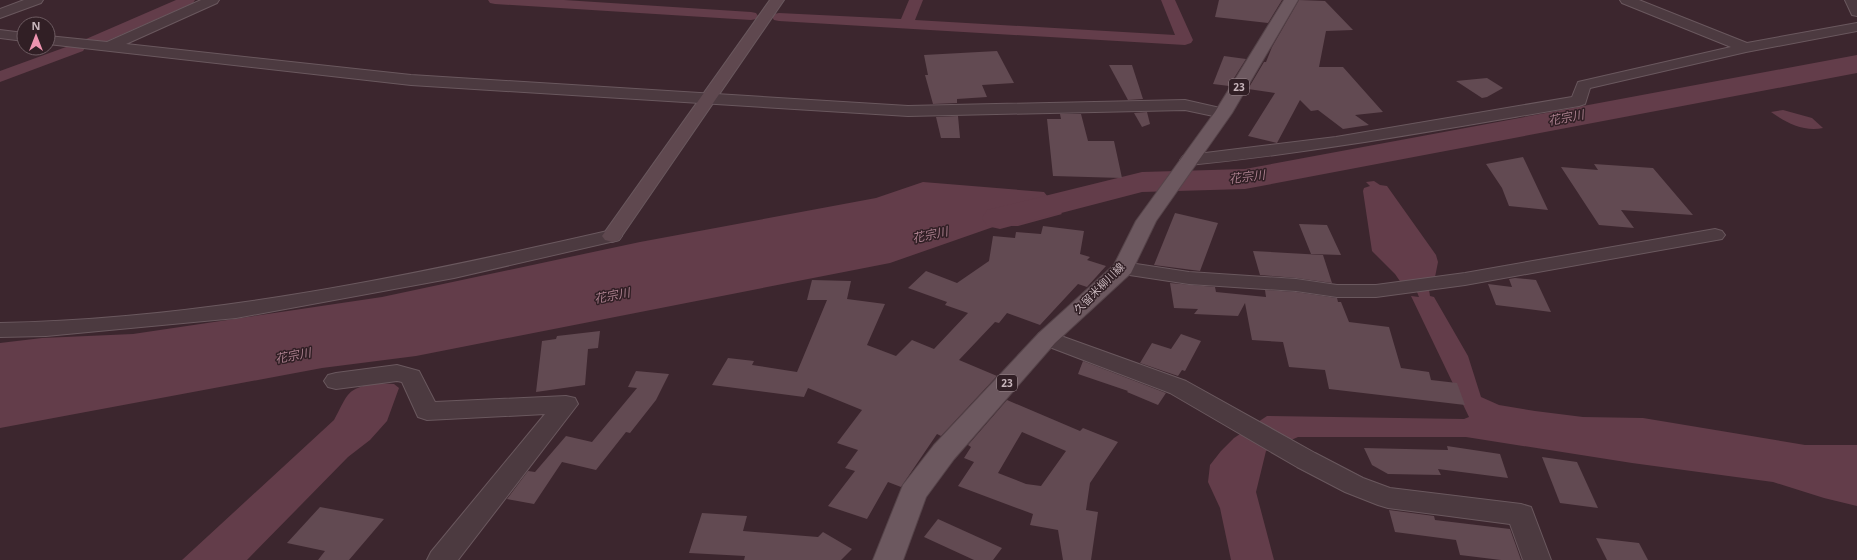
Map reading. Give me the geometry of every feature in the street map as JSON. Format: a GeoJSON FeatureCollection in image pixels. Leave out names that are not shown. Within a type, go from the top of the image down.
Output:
{"type":"FeatureCollection","features":[{"type":"Feature","properties":{"kind":"main road","name":"久留米柳川線"},"geometry":{"type":"LineString","coordinates":[[888,560],[913,493],[944,452],[1047,338],[1123,268],[1146,221],[1223,113],[1291,0]]}},
{"type":"Feature","properties":{"kind":"street"},"geometry":{"type":"LineString","coordinates":[[0,14],[36,0]]}},
{"type":"Feature","properties":{"kind":"street"},"geometry":{"type":"LineString","coordinates":[[110,47],[212,0]]}},
{"type":"Feature","properties":{"kind":"street"},"geometry":{"type":"LineString","coordinates":[[0,330],[46,329],[236,311],[454,272],[612,236],[777,0]]}},
{"type":"Feature","properties":{"kind":"street"},"geometry":{"type":"LineString","coordinates":[[1627,0],[1746,48]]}},
{"type":"Feature","properties":{"kind":"street"},"geometry":{"type":"LineString","coordinates":[[1851,0],[1857,2]]}},
{"type":"Feature","properties":{"kind":"street"},"geometry":{"type":"LineString","coordinates":[[1851,0],[1857,12]]}},
{"type":"Feature","properties":{"kind":"street"},"geometry":{"type":"LineString","coordinates":[[1185,165],[1361,138],[1579,101],[1584,84],[1746,48],[1857,27]]}},
{"type":"Feature","properties":{"kind":"street"},"geometry":{"type":"LineString","coordinates":[[0,34],[16,36]]}},
{"type":"Feature","properties":{"kind":"street"},"geometry":{"type":"LineString","coordinates":[[56,41],[411,80],[707,99],[908,111],[1185,105],[1223,113]]}},
{"type":"Feature","properties":{"kind":"street"},"geometry":{"type":"LineString","coordinates":[[1123,268],[1189,278],[1296,285],[1337,291],[1376,291],[1465,279],[1715,235]]}},
{"type":"Feature","properties":{"kind":"street"},"geometry":{"type":"LineString","coordinates":[[1047,338],[1178,387],[1306,460],[1354,485],[1388,498],[1522,515],[1538,560]]}},
{"type":"Feature","properties":{"kind":"street"},"geometry":{"type":"LineString","coordinates":[[336,381],[397,373],[411,376],[427,411],[566,404],[441,560]]}},
{"type":"Feature","properties":{"kind":"water"},"geometry":{"type":"Polygon","coordinates":[[[1783,110],[1812,118],[1823,128],[1802,128],[1783,120],[1771,112],[1783,110]]]}},
{"type":"Feature","properties":{"kind":"water"},"geometry":{"type":"Polygon","coordinates":[[[1374,181],[1380,185],[1387,186],[1436,255],[1438,262],[1433,287],[1429,290],[1430,296],[1434,297],[1468,356],[1481,397],[1499,405],[1535,411],[1583,417],[1643,418],[1805,445],[1857,445],[1857,506],[1824,498],[1773,482],[1632,463],[1466,437],[1298,437],[1266,451],[1256,492],[1274,560],[1231,560],[1220,508],[1208,482],[1210,465],[1234,438],[1267,416],[1464,419],[1469,417],[1411,296],[1419,297],[1415,287],[1404,287],[1395,274],[1372,251],[1363,191],[1364,188],[1370,186],[1366,182],[1374,181]]]}},
{"type":"Feature","properties":{"kind":"water"},"geometry":{"type":"Polygon","coordinates":[[[923,182],[1044,192],[1062,214],[1018,226],[996,226],[890,263],[416,356],[322,368],[0,428],[0,343],[42,338],[133,334],[382,297],[640,242],[876,198],[923,182]]]}},
{"type":"Feature","properties":{"kind":"water"},"geometry":{"type":"Polygon","coordinates":[[[377,383],[394,384],[399,388],[387,421],[370,440],[348,457],[247,560],[182,560],[334,420],[346,398],[353,390],[377,383]]]}},
{"type":"Feature","properties":{"kind":"building"},"geometry":{"type":"Polygon","coordinates":[[[1219,0],[1282,0],[1268,23],[1215,17],[1219,0]]]}},
{"type":"Feature","properties":{"kind":"building"},"geometry":{"type":"Polygon","coordinates":[[[1299,0],[1325,1],[1353,30],[1326,31],[1319,67],[1343,67],[1383,112],[1355,115],[1369,125],[1343,129],[1318,110],[1311,111],[1300,100],[1277,143],[1248,136],[1275,93],[1248,89],[1264,62],[1266,62],[1272,47],[1299,0]]]}},
{"type":"Feature","properties":{"kind":"building"},"geometry":{"type":"Polygon","coordinates":[[[997,51],[1014,83],[982,85],[987,97],[957,99],[957,103],[933,104],[925,75],[928,75],[924,55],[997,51]]]}},
{"type":"Feature","properties":{"kind":"building"},"geometry":{"type":"Polygon","coordinates":[[[1224,56],[1246,59],[1229,86],[1213,84],[1224,56]]]}},
{"type":"Feature","properties":{"kind":"building"},"geometry":{"type":"Polygon","coordinates":[[[1109,65],[1132,65],[1143,99],[1128,100],[1109,65]]]}},
{"type":"Feature","properties":{"kind":"building"},"geometry":{"type":"Polygon","coordinates":[[[1487,78],[1503,88],[1487,97],[1482,98],[1456,81],[1487,78]]]}},
{"type":"Feature","properties":{"kind":"building"},"geometry":{"type":"Polygon","coordinates":[[[1147,112],[1150,124],[1142,127],[1134,113],[1147,112]]]}},
{"type":"Feature","properties":{"kind":"building"},"geometry":{"type":"Polygon","coordinates":[[[1060,114],[1081,114],[1088,141],[1114,141],[1122,178],[1053,176],[1047,119],[1061,119],[1060,114]]]}},
{"type":"Feature","properties":{"kind":"building"},"geometry":{"type":"Polygon","coordinates":[[[958,116],[960,138],[941,138],[936,117],[958,116]]]}},
{"type":"Feature","properties":{"kind":"building"},"geometry":{"type":"Polygon","coordinates":[[[1523,157],[1548,210],[1509,206],[1502,188],[1486,164],[1523,157]]]}},
{"type":"Feature","properties":{"kind":"building"},"geometry":{"type":"Polygon","coordinates":[[[1594,164],[1653,168],[1693,215],[1621,210],[1634,228],[1599,225],[1561,167],[1598,170],[1594,164]]]}},
{"type":"Feature","properties":{"kind":"building"},"geometry":{"type":"Polygon","coordinates":[[[1175,213],[1218,223],[1200,271],[1154,265],[1175,213]]]}},
{"type":"Feature","properties":{"kind":"building"},"geometry":{"type":"Polygon","coordinates":[[[1299,224],[1327,225],[1341,255],[1311,254],[1299,224]]]}},
{"type":"Feature","properties":{"kind":"building"},"geometry":{"type":"Polygon","coordinates":[[[1043,226],[1084,231],[1080,254],[1090,257],[1087,260],[1106,266],[1087,287],[1078,284],[1040,325],[1007,313],[999,323],[995,322],[959,360],[997,376],[941,436],[937,434],[901,487],[888,482],[867,519],[828,506],[855,471],[845,468],[858,450],[837,443],[862,410],[808,388],[804,397],[712,385],[728,358],[754,361],[752,365],[797,372],[827,300],[807,300],[812,280],[851,281],[847,299],[885,304],[867,345],[896,356],[912,340],[934,349],[968,313],[945,305],[947,302],[908,288],[926,271],[957,283],[989,261],[993,236],[1015,238],[1016,232],[1041,234],[1043,226]]]}},
{"type":"Feature","properties":{"kind":"building"},"geometry":{"type":"Polygon","coordinates":[[[1253,251],[1323,255],[1332,283],[1260,275],[1253,251]]]}},
{"type":"Feature","properties":{"kind":"building"},"geometry":{"type":"Polygon","coordinates":[[[1515,278],[1536,280],[1551,312],[1496,305],[1488,284],[1512,287],[1509,279],[1515,278]]]}},
{"type":"Feature","properties":{"kind":"building"},"geometry":{"type":"Polygon","coordinates":[[[1170,283],[1215,287],[1216,292],[1266,297],[1265,290],[1296,292],[1337,298],[1338,302],[1341,302],[1349,322],[1389,327],[1401,368],[1429,372],[1431,380],[1457,383],[1465,405],[1329,389],[1325,370],[1289,367],[1283,342],[1252,340],[1245,303],[1238,316],[1194,314],[1198,309],[1174,308],[1170,283]]]}},
{"type":"Feature","properties":{"kind":"building"},"geometry":{"type":"Polygon","coordinates":[[[600,331],[598,348],[588,349],[585,385],[536,392],[542,341],[556,339],[557,336],[600,331]]]}},
{"type":"Feature","properties":{"kind":"building"},"geometry":{"type":"Polygon","coordinates":[[[1181,334],[1201,341],[1185,371],[1182,370],[1178,376],[1140,363],[1152,343],[1171,349],[1181,334]]]}},
{"type":"Feature","properties":{"kind":"building"},"geometry":{"type":"Polygon","coordinates":[[[1083,361],[1166,393],[1158,405],[1127,392],[1128,391],[1078,374],[1083,361]]]}},
{"type":"Feature","properties":{"kind":"building"},"geometry":{"type":"Polygon","coordinates":[[[636,371],[669,374],[656,400],[630,433],[626,432],[596,470],[562,462],[534,504],[507,499],[528,471],[535,472],[566,436],[592,442],[637,388],[628,387],[636,371]]]}},
{"type":"Feature","properties":{"kind":"building"},"geometry":{"type":"Polygon","coordinates":[[[1007,400],[1080,431],[1083,428],[1118,442],[1090,483],[1086,510],[1098,512],[1091,560],[1063,560],[1058,530],[1030,525],[1033,514],[958,486],[974,462],[964,458],[971,447],[968,445],[1007,400]],[[1022,432],[998,473],[1026,484],[1041,486],[1066,451],[1022,432]]]}},
{"type":"Feature","properties":{"kind":"building"},"geometry":{"type":"Polygon","coordinates":[[[1447,446],[1500,454],[1508,478],[1438,469],[1441,475],[1388,474],[1372,465],[1364,448],[1448,450],[1447,446]]]}},
{"type":"Feature","properties":{"kind":"building"},"geometry":{"type":"Polygon","coordinates":[[[1542,457],[1577,462],[1598,508],[1560,503],[1542,457]]]}},
{"type":"Feature","properties":{"kind":"building"},"geometry":{"type":"Polygon","coordinates":[[[320,507],[384,519],[349,560],[318,560],[325,551],[287,543],[320,507]]]}},
{"type":"Feature","properties":{"kind":"building"},"geometry":{"type":"Polygon","coordinates":[[[1389,510],[1434,516],[1435,520],[1510,529],[1521,560],[1501,560],[1460,555],[1456,540],[1395,532],[1389,510]]]}},
{"type":"Feature","properties":{"kind":"building"},"geometry":{"type":"Polygon","coordinates":[[[702,513],[747,516],[743,531],[818,537],[823,532],[852,549],[841,560],[744,560],[745,556],[689,553],[702,513]]]}},
{"type":"Feature","properties":{"kind":"building"},"geometry":{"type":"Polygon","coordinates":[[[938,519],[1002,548],[993,560],[974,560],[924,537],[938,519]]]}},
{"type":"Feature","properties":{"kind":"building"},"geometry":{"type":"Polygon","coordinates":[[[1596,538],[1639,543],[1648,560],[1607,560],[1596,538]]]}},
{"type":"Feature","properties":{"kind":"waterway"},"geometry":{"type":"LineString","coordinates":[[92,42],[188,0]]}},
{"type":"Feature","properties":{"kind":"waterway"},"geometry":{"type":"LineString","coordinates":[[495,0],[751,16]]}},
{"type":"Feature","properties":{"kind":"waterway"},"geometry":{"type":"LineString","coordinates":[[906,24],[916,0]]}},
{"type":"Feature","properties":{"kind":"waterway"},"geometry":{"type":"LineString","coordinates":[[906,24],[1185,40],[1168,0]]}},
{"type":"Feature","properties":{"kind":"waterway"},"geometry":{"type":"LineString","coordinates":[[779,17],[906,24]]}},
{"type":"Feature","properties":{"kind":"waterway"},"geometry":{"type":"LineString","coordinates":[[0,77],[77,48]]}},
{"type":"Feature","properties":{"kind":"waterway","name":"花宗川"},"geometry":{"type":"LineString","coordinates":[[1000,218],[1142,182],[1245,179],[1857,64]]}}]}
